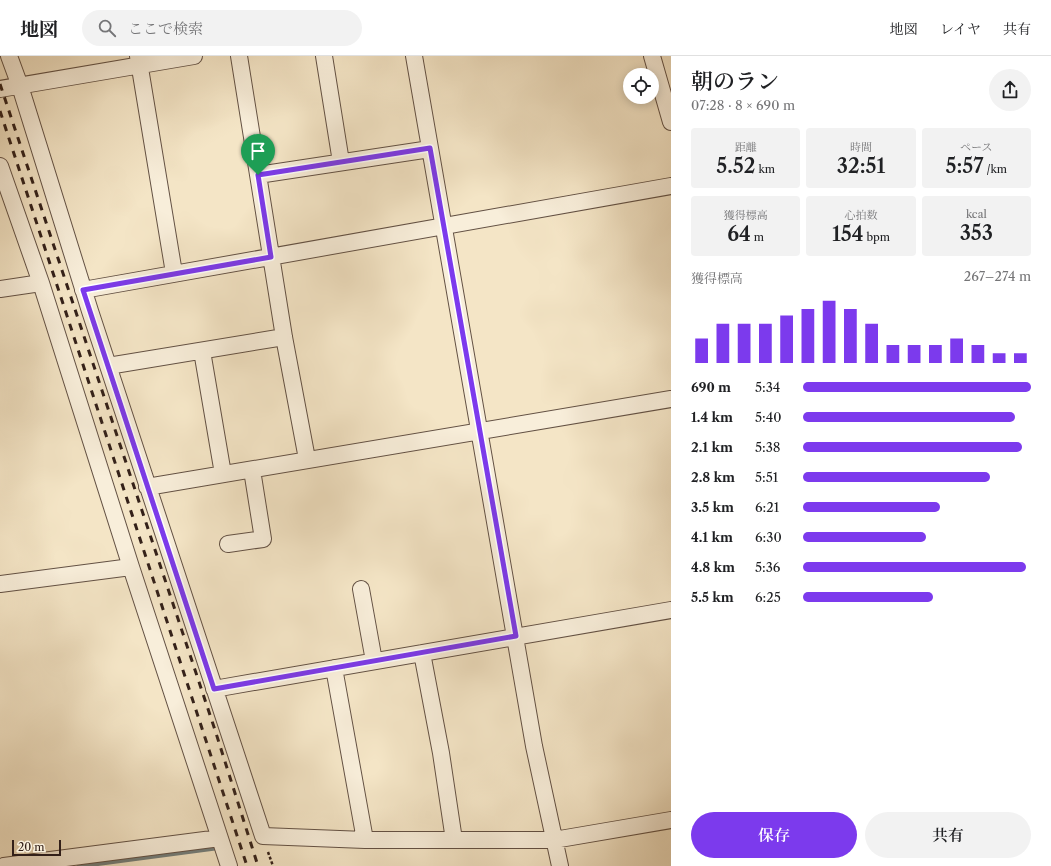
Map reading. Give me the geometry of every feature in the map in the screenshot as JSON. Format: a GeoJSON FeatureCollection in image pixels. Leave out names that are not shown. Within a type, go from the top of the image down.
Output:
{"type":"FeatureCollection","features":[{"type":"Feature","properties":{"kind":"street"},"geometry":{"type":"LineString","coordinates":[[9,56],[20,86],[83,290],[147,487],[263,836],[365,840],[554,840],[671,820]]}},
{"type":"Feature","properties":{"kind":"street"},"geometry":{"type":"LineString","coordinates":[[0,90],[139,61],[194,56]]}},
{"type":"Feature","properties":{"kind":"street"},"geometry":{"type":"LineString","coordinates":[[239,56],[284,337],[307,459]]}},
{"type":"Feature","properties":{"kind":"street"},"geometry":{"type":"LineString","coordinates":[[324,56],[341,162]]}},
{"type":"Feature","properties":{"kind":"street"},"geometry":{"type":"LineString","coordinates":[[414,56],[534,746],[560,866]]}},
{"type":"Feature","properties":{"kind":"street"},"geometry":{"type":"LineString","coordinates":[[652,56],[671,122]]}},
{"type":"Feature","properties":{"kind":"street"},"geometry":{"type":"LineString","coordinates":[[139,61],[174,273]]}},
{"type":"Feature","properties":{"kind":"street"},"geometry":{"type":"LineString","coordinates":[[258,175],[430,148]]}},
{"type":"Feature","properties":{"kind":"street"},"geometry":{"type":"LineString","coordinates":[[0,166],[41,284],[131,567],[230,866]]}},
{"type":"Feature","properties":{"kind":"street"},"geometry":{"type":"LineString","coordinates":[[83,290],[671,186]]}},
{"type":"Feature","properties":{"kind":"street"},"geometry":{"type":"LineString","coordinates":[[0,290],[41,284]]}},
{"type":"Feature","properties":{"kind":"street"},"geometry":{"type":"LineString","coordinates":[[108,366],[284,337]]}},
{"type":"Feature","properties":{"kind":"street"},"geometry":{"type":"LineString","coordinates":[[202,351],[223,474]]}},
{"type":"Feature","properties":{"kind":"street"},"geometry":{"type":"LineString","coordinates":[[147,487],[671,399]]}},
{"type":"Feature","properties":{"kind":"street"},"geometry":{"type":"LineString","coordinates":[[228,544],[263,538],[252,470]]}},
{"type":"Feature","properties":{"kind":"street"},"geometry":{"type":"LineString","coordinates":[[0,584],[131,567]]}},
{"type":"Feature","properties":{"kind":"street"},"geometry":{"type":"LineString","coordinates":[[361,589],[374,661]]}},
{"type":"Feature","properties":{"kind":"street"},"geometry":{"type":"LineString","coordinates":[[214,689],[671,610]]}},
{"type":"Feature","properties":{"kind":"street"},"geometry":{"type":"LineString","coordinates":[[422,653],[441,753],[454,840]]}},
{"type":"Feature","properties":{"kind":"street"},"geometry":{"type":"LineString","coordinates":[[334,668],[365,840]]}},
{"type":"Feature","properties":{"kind":"street"},"geometry":{"type":"LineString","coordinates":[[4,866],[220,838]]}},
{"type":"Feature","properties":{"kind":"waterway"},"geometry":{"type":"LineString","coordinates":[[79,866],[215,848]]}},
{"type":"Feature","properties":{"kind":"railway"},"geometry":{"type":"LineString","coordinates":[[0,84],[215,730],[258,866]]}},
{"type":"Feature","properties":{"kind":"railway"},"geometry":{"type":"LineString","coordinates":[[0,111],[247,866]]}},
{"type":"Feature","properties":{"kind":"route"},"geometry":{"type":"LineString","coordinates":[[430,148],[516,636],[214,689],[83,290],[271,257],[258,175],[430,148]]}}]}
